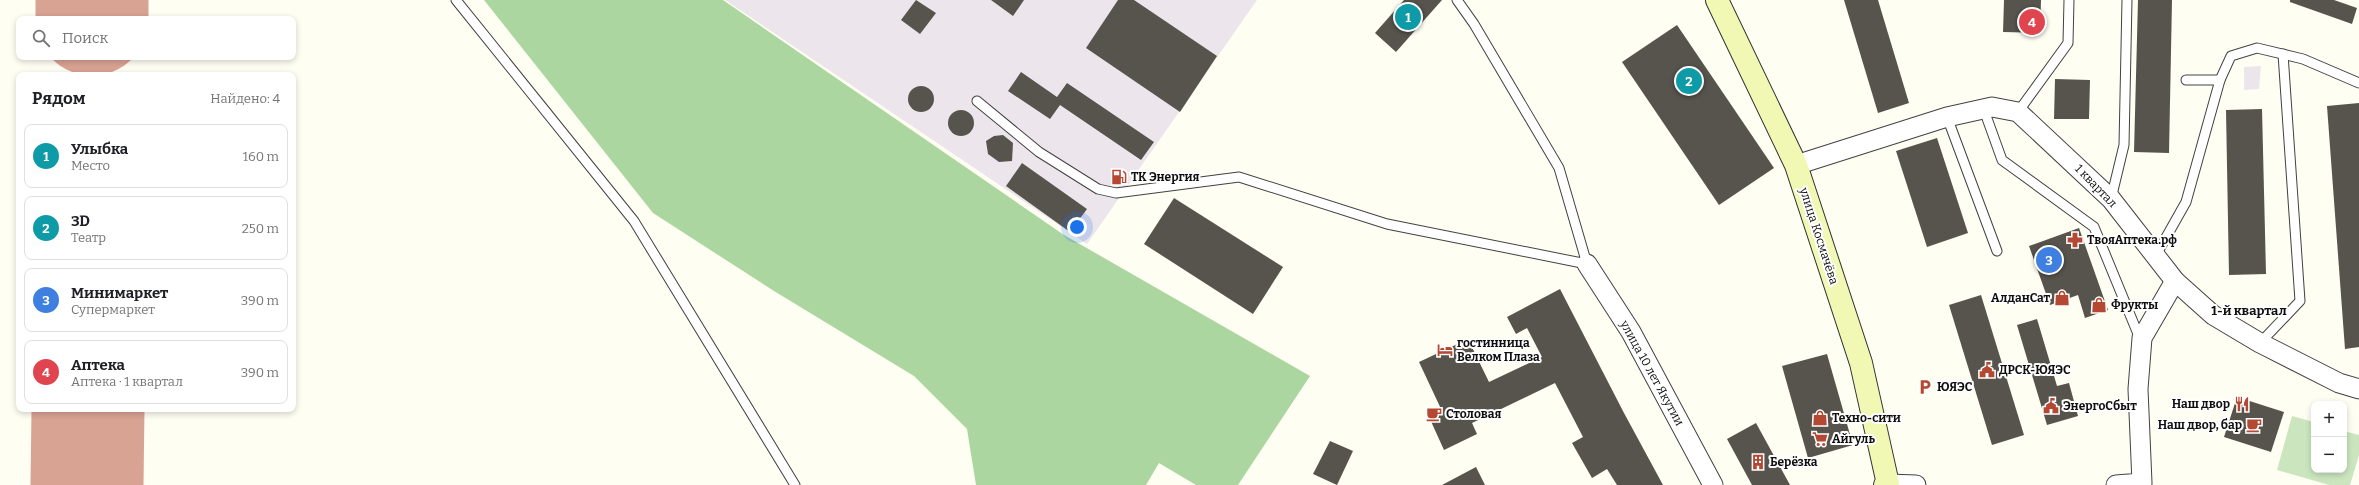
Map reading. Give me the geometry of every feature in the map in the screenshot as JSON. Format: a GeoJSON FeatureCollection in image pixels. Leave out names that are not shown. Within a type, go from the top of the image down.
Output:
{"type":"FeatureCollection","features":[{"type":"Feature","properties":{"kind":"main road","name":"улица Космачёва"},"geometry":{"type":"LineString","coordinates":[[1717,0],[1796,165],[1861,363],[1893,485]]}},
{"type":"Feature","properties":{"kind":"street"},"geometry":{"type":"LineString","coordinates":[[1796,165],[1948,117],[1992,107],[2018,112]]}},
{"type":"Feature","properties":{"kind":"street","name":"1 квартал"},"geometry":{"type":"LineString","coordinates":[[2018,112],[2112,199],[2155,257],[2175,281],[2213,314],[2260,343],[2340,383],[2359,389]]}},
{"type":"Feature","properties":{"kind":"street","name":"улица 10 лет Якутии"},"geometry":{"type":"LineString","coordinates":[[1587,264],[1632,332],[1713,485]]}},
{"type":"Feature","properties":{"kind":"street"},"geometry":{"type":"LineString","coordinates":[[2116,485],[2142,484],[2138,389],[2142,338],[2175,281]]}},
{"type":"Feature","properties":{"kind":"street"},"geometry":{"type":"LineString","coordinates":[[1893,485],[1916,485]]}},
{"type":"Feature","properties":{"kind":"lane"},"geometry":{"type":"LineString","coordinates":[[456,0],[634,221],[794,485]]}},
{"type":"Feature","properties":{"kind":"lane"},"geometry":{"type":"LineString","coordinates":[[976,101],[1039,152],[1098,189],[1116,193],[1239,177],[1387,224],[1587,264],[1559,168],[1474,24],[1457,0]]}},
{"type":"Feature","properties":{"kind":"lane"},"geometry":{"type":"LineString","coordinates":[[2018,112],[2068,43],[2069,0]]}},
{"type":"Feature","properties":{"kind":"lane"},"geometry":{"type":"LineString","coordinates":[[2112,199],[2124,145],[2127,0]]}},
{"type":"Feature","properties":{"kind":"lane"},"geometry":{"type":"LineString","coordinates":[[2155,257],[2186,202],[2220,80],[2231,56],[2257,48],[2303,59],[2359,83]]}},
{"type":"Feature","properties":{"kind":"lane"},"geometry":{"type":"LineString","coordinates":[[2260,343],[2300,301],[2283,54]]}},
{"type":"Feature","properties":{"kind":"lane"},"geometry":{"type":"LineString","coordinates":[[2186,80],[2220,80]]}},
{"type":"Feature","properties":{"kind":"lane"},"geometry":{"type":"LineString","coordinates":[[1984,110],[2002,160],[2094,227],[2138,334],[2142,338]]}},
{"type":"Feature","properties":{"kind":"lane"},"geometry":{"type":"LineString","coordinates":[[1948,117],[1997,250]]}},
{"type":"Feature","properties":{"kind":"shaded area"},"geometry":{"type":"Polygon","coordinates":[[[725,0],[1257,0],[1087,244],[725,0]]]}},
{"type":"Feature","properties":{"kind":"shaded area"},"geometry":{"type":"Polygon","coordinates":[[[2261,66],[2259,89],[2244,90],[2244,67],[2261,66]]]}},
{"type":"Feature","properties":{"kind":"green space"},"geometry":{"type":"Polygon","coordinates":[[[484,0],[723,0],[1064,235],[1310,376],[1238,485],[1196,485],[1159,463],[1146,485],[976,485],[967,429],[914,376],[774,291],[653,213],[484,0]]]}},
{"type":"Feature","properties":{"kind":"green space"},"geometry":{"type":"Polygon","coordinates":[[[2292,416],[2311,421],[2311,473],[2347,473],[2347,432],[2359,435],[2359,455],[2350,485],[2329,485],[2277,470],[2292,416]]]}},
{"type":"Feature","properties":{"kind":"building"},"geometry":{"type":"Polygon","coordinates":[[[916,0],[936,13],[920,34],[901,20],[916,0]]]}},
{"type":"Feature","properties":{"kind":"building"},"geometry":{"type":"Polygon","coordinates":[[[991,0],[1024,0],[1013,16],[991,0]]]}},
{"type":"Feature","properties":{"kind":"building"},"geometry":{"type":"Polygon","coordinates":[[[1118,0],[1134,0],[1217,56],[1180,112],[1086,48],[1118,0]]]}},
{"type":"Feature","properties":{"kind":"building"},"geometry":{"type":"Polygon","coordinates":[[[1404,0],[1442,0],[1396,52],[1375,33],[1404,0]]]}},
{"type":"Feature","properties":{"kind":"building"},"geometry":{"type":"Polygon","coordinates":[[[1844,0],[1878,0],[1909,103],[1878,113],[1844,0]]]}},
{"type":"Feature","properties":{"kind":"building"},"geometry":{"type":"Polygon","coordinates":[[[2004,0],[2041,0],[2040,33],[2003,32],[2004,0]]]}},
{"type":"Feature","properties":{"kind":"building"},"geometry":{"type":"Polygon","coordinates":[[[2138,0],[2172,0],[2169,153],[2134,152],[2138,0]]]}},
{"type":"Feature","properties":{"kind":"building"},"geometry":{"type":"Polygon","coordinates":[[[2290,0],[2334,0],[2357,8],[2352,24],[2290,2],[2290,0]]]}},
{"type":"Feature","properties":{"kind":"building"},"geometry":{"type":"Polygon","coordinates":[[[1677,25],[1774,168],[1719,205],[1622,62],[1677,25]]]}},
{"type":"Feature","properties":{"kind":"building"},"geometry":{"type":"Polygon","coordinates":[[[1021,72],[1057,97],[1067,83],[1154,142],[1141,160],[1060,105],[1050,119],[1008,91],[1021,72]]]}},
{"type":"Feature","properties":{"kind":"building"},"geometry":{"type":"Polygon","coordinates":[[[2055,79],[2090,80],[2089,119],[2054,119],[2055,79]]]}},
{"type":"Feature","properties":{"kind":"building"},"geometry":{"type":"Polygon","coordinates":[[[921,86],[930,90],[934,99],[930,108],[921,112],[912,108],[908,99],[912,90],[921,86]]]}},
{"type":"Feature","properties":{"kind":"building"},"geometry":{"type":"Polygon","coordinates":[[[2359,103],[2359,347],[2345,349],[2327,106],[2359,103]]]}},
{"type":"Feature","properties":{"kind":"building"},"geometry":{"type":"Polygon","coordinates":[[[2262,109],[2266,274],[2229,275],[2226,110],[2262,109]]]}},
{"type":"Feature","properties":{"kind":"building"},"geometry":{"type":"Polygon","coordinates":[[[961,110],[970,114],[974,123],[970,132],[961,136],[952,132],[948,123],[952,114],[961,110]]]}},
{"type":"Feature","properties":{"kind":"building"},"geometry":{"type":"Polygon","coordinates":[[[1003,135],[1013,143],[1012,161],[999,162],[988,154],[986,141],[994,136],[1003,135]]]}},
{"type":"Feature","properties":{"kind":"building"},"geometry":{"type":"Polygon","coordinates":[[[1937,138],[1968,233],[1927,247],[1896,151],[1937,138]]]}},
{"type":"Feature","properties":{"kind":"building"},"geometry":{"type":"Polygon","coordinates":[[[1022,163],[1087,209],[1070,232],[1006,186],[1022,163]]]}},
{"type":"Feature","properties":{"kind":"building"},"geometry":{"type":"Polygon","coordinates":[[[1174,198],[1283,267],[1253,314],[1144,244],[1174,198]]]}},
{"type":"Feature","properties":{"kind":"building"},"geometry":{"type":"Polygon","coordinates":[[[2079,228],[2108,310],[2085,318],[2078,295],[2050,305],[2029,246],[2079,228]]]}},
{"type":"Feature","properties":{"kind":"building"},"geometry":{"type":"Polygon","coordinates":[[[1560,289],[1663,485],[1617,485],[1607,469],[1592,478],[1572,443],[1583,437],[1555,383],[1472,423],[1477,434],[1444,450],[1429,417],[1442,411],[1419,362],[1468,339],[1489,382],[1542,357],[1527,328],[1516,334],[1507,317],[1560,289]]]}},
{"type":"Feature","properties":{"kind":"building"},"geometry":{"type":"Polygon","coordinates":[[[1981,295],[2024,435],[1992,445],[1949,305],[1981,295]]]}},
{"type":"Feature","properties":{"kind":"building"},"geometry":{"type":"Polygon","coordinates":[[[2037,319],[2057,386],[2069,383],[2078,416],[2047,425],[2017,325],[2037,319]]]}},
{"type":"Feature","properties":{"kind":"building"},"geometry":{"type":"Polygon","coordinates":[[[1827,354],[1853,445],[1808,458],[1782,366],[1827,354]]]}},
{"type":"Feature","properties":{"kind":"building","name":"Наш двор, бар"},"geometry":{"type":"Polygon","coordinates":[[[2237,397],[2284,412],[2271,452],[2224,437],[2237,397]]]}},
{"type":"Feature","properties":{"kind":"building","name":"Берёзка"},"geometry":{"type":"Polygon","coordinates":[[[1756,423],[1790,485],[1752,485],[1727,439],[1756,423]]]}},
{"type":"Feature","properties":{"kind":"building"},"geometry":{"type":"Polygon","coordinates":[[[1330,441],[1353,451],[1337,485],[1313,474],[1330,441]]]}},
{"type":"Feature","properties":{"kind":"building"},"geometry":{"type":"Polygon","coordinates":[[[1476,467],[1485,485],[1442,485],[1476,467]]]}},
{"type":"Feature","properties":{"kind":"runway"},"geometry":{"type":"LineString","coordinates":[[92,0],[92,16]]}},
{"type":"Feature","properties":{"kind":"runway"},"geometry":{"type":"LineString","coordinates":[[87,485],[88,412]]}},
{"type":"Feature","properties":{"kind":"place","name":"Улыбка"},"geometry":{"type":"Point","coordinates":[1408,17]}},
{"type":"Feature","properties":{"kind":"place","name":"Аптека"},"geometry":{"type":"Point","coordinates":[2032,22]}},
{"type":"Feature","properties":{"kind":"place","name":"3D"},"geometry":{"type":"Point","coordinates":[1689,81]}},
{"type":"Feature","properties":{"kind":"place","name":"ТК Энергия"},"geometry":{"type":"Point","coordinates":[1119,177]}},
{"type":"Feature","properties":{"kind":"place","name":"ТвояАптека.рф"},"geometry":{"type":"Point","coordinates":[2075,240]}},
{"type":"Feature","properties":{"kind":"place","name":"Минимаркет"},"geometry":{"type":"Point","coordinates":[2049,260]}},
{"type":"Feature","properties":{"kind":"place","name":"АлданСат"},"geometry":{"type":"Point","coordinates":[2062,298]}},
{"type":"Feature","properties":{"kind":"place","name":"Фрукты"},"geometry":{"type":"Point","coordinates":[2099,305]}},
{"type":"Feature","properties":{"kind":"place","name":"гостинница Велком Плаза"},"geometry":{"type":"Point","coordinates":[1445,350]}},
{"type":"Feature","properties":{"kind":"place","name":"ДРСК-ЮЯЭС"},"geometry":{"type":"Point","coordinates":[1987,370]}},
{"type":"Feature","properties":{"kind":"place","name":"ЮЯЭС"},"geometry":{"type":"Point","coordinates":[1925,387]}},
{"type":"Feature","properties":{"kind":"place","name":"Наш двор"},"geometry":{"type":"Point","coordinates":[2242,404]}},
{"type":"Feature","properties":{"kind":"place","name":"ЭнергоСбыт"},"geometry":{"type":"Point","coordinates":[2051,406]}},
{"type":"Feature","properties":{"kind":"place","name":"Столовая"},"geometry":{"type":"Point","coordinates":[1434,414]}},
{"type":"Feature","properties":{"kind":"place","name":"Техно-сити"},"geometry":{"type":"Point","coordinates":[1820,418]}},
{"type":"Feature","properties":{"kind":"place","name":"Наш двор, бар"},"geometry":{"type":"Point","coordinates":[2254,425]}},
{"type":"Feature","properties":{"kind":"place","name":"Айгуль"},"geometry":{"type":"Point","coordinates":[1820,439]}},
{"type":"Feature","properties":{"kind":"place","name":"Берёзка"},"geometry":{"type":"Point","coordinates":[1758,462]}},
{"type":"Feature","properties":{"kind":"district","name":"1-й квартал"},"geometry":{"type":"Point","coordinates":[2249,310]}}]}
